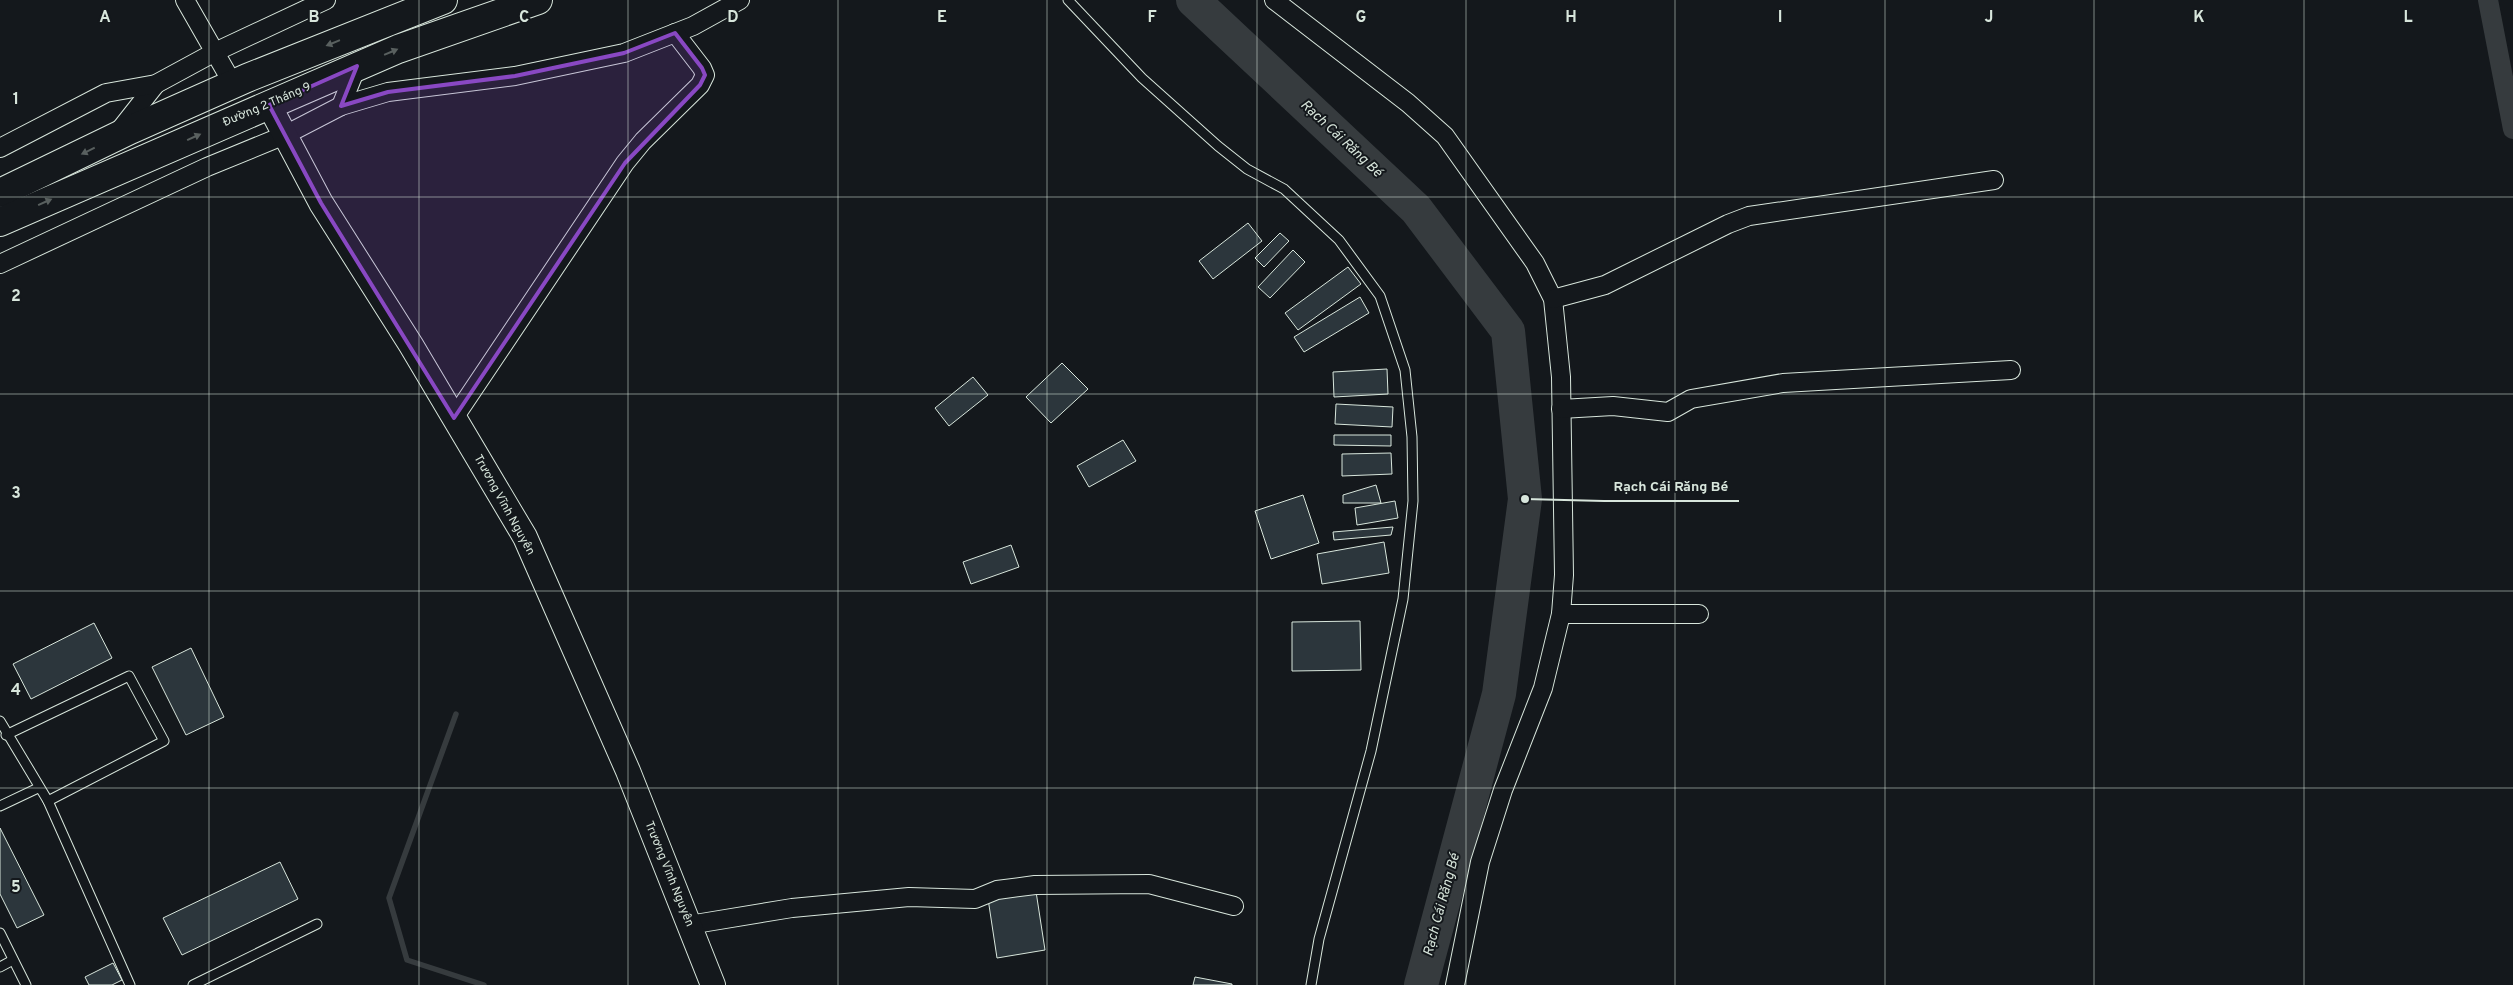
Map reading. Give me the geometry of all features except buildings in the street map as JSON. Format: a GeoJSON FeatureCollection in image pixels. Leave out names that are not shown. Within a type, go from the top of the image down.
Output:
{"type":"FeatureCollection","features":[{"type":"Feature","properties":{"kind":"highway"},"geometry":{"type":"LineString","coordinates":[[0,193],[114,138],[233,84],[443,0]]}},
{"type":"Feature","properties":{"kind":"highway","name":"Đường 2 Tháng 9"},"geometry":{"type":"LineString","coordinates":[[0,222],[398,48],[538,0]]}},
{"type":"Feature","properties":{"kind":"street"},"geometry":{"type":"LineString","coordinates":[[185,0],[233,84]]}},
{"type":"Feature","properties":{"kind":"street"},"geometry":{"type":"LineString","coordinates":[[0,148],[106,94],[156,84],[215,52],[326,0]]}},
{"type":"Feature","properties":{"kind":"street"},"geometry":{"type":"LineString","coordinates":[[0,264],[207,167],[285,135],[341,106],[388,92],[515,76],[624,53],[693,26],[740,0]]}},
{"type":"Feature","properties":{"kind":"street"},"geometry":{"type":"LineString","coordinates":[[1274,0],[1408,103],[1445,136],[1535,263],[1553,299],[1560,368],[1564,575],[1561,614],[1543,688],[1503,790],[1480,862],[1455,985]]}},
{"type":"Feature","properties":{"kind":"street"},"geometry":{"type":"LineString","coordinates":[[454,418],[625,163],[643,141],[700,85],[705,75],[702,68],[675,33]]}},
{"type":"Feature","properties":{"kind":"street"},"geometry":{"type":"LineString","coordinates":[[341,106],[357,66]]}},
{"type":"Feature","properties":{"kind":"street"},"geometry":{"type":"LineString","coordinates":[[114,138],[156,84]]}},
{"type":"Feature","properties":{"kind":"street","name":"Trương Vĩnh Nguyên"},"geometry":{"type":"LineString","coordinates":[[269,104],[321,203],[411,345],[525,537],[628,771],[713,985]]}},
{"type":"Feature","properties":{"kind":"street"},"geometry":{"type":"LineString","coordinates":[[1553,299],[1605,285],[1728,224],[1749,216],[1994,180]]}},
{"type":"Feature","properties":{"kind":"street"},"geometry":{"type":"LineString","coordinates":[[1561,409],[1613,406],[1668,412],[1691,399],[1783,382],[2011,370]]}},
{"type":"Feature","properties":{"kind":"street"},"geometry":{"type":"LineString","coordinates":[[1561,614],[1699,614]]}},
{"type":"Feature","properties":{"kind":"street"},"geometry":{"type":"LineString","coordinates":[[689,926],[792,908],[909,897],[975,898],[997,890],[1034,885],[1149,884],[1234,906]]}},
{"type":"Feature","properties":{"kind":"lane"},"geometry":{"type":"LineString","coordinates":[[1068,0],[1142,78],[1218,146],[1247,170],[1284,189],[1339,240],[1380,296],[1405,370],[1412,437],[1413,501],[1403,599],[1371,751],[1319,939],[1311,985]]}},
{"type":"Feature","properties":{"kind":"lane"},"geometry":{"type":"LineString","coordinates":[[6,735],[130,676],[164,741],[48,801]]}},
{"type":"Feature","properties":{"kind":"lane"},"geometry":{"type":"LineString","coordinates":[[0,721],[6,735],[48,801],[130,985]]}},
{"type":"Feature","properties":{"kind":"lane"},"geometry":{"type":"LineString","coordinates":[[0,806],[38,788]]}},
{"type":"Feature","properties":{"kind":"lane"},"geometry":{"type":"LineString","coordinates":[[193,985],[318,924]]}},
{"type":"Feature","properties":{"kind":"lane"},"geometry":{"type":"LineString","coordinates":[[0,932],[26,985]]}},
{"type":"Feature","properties":{"kind":"lane"},"geometry":{"type":"LineString","coordinates":[[0,967],[13,960]]}},
{"type":"Feature","properties":{"kind":"highlighted area"},"geometry":{"type":"Polygon","coordinates":[[[675,33],[702,68],[705,75],[700,85],[625,163],[454,418],[321,203],[269,105],[357,66],[341,106],[388,92],[515,76],[624,53],[675,33]]]}},
{"type":"Feature","properties":{"kind":"waterway","name":"Rạch Cái Răng Bé"},"geometry":{"type":"LineString","coordinates":[[1193,0],[1416,209],[1508,331],[1525,499],[1499,694],[1421,985]]}},
{"type":"Feature","properties":{"kind":"waterway"},"geometry":{"type":"LineString","coordinates":[[2488,0],[2513,129]]}},
{"type":"Feature","properties":{"kind":"waterway"},"geometry":{"type":"LineString","coordinates":[[456,714],[389,898],[407,960],[484,985]]}},
{"type":"Feature","properties":{"kind":"place","name":"Rạch Cái Răng Bé"},"geometry":{"type":"Point","coordinates":[1525,499]}}]}
